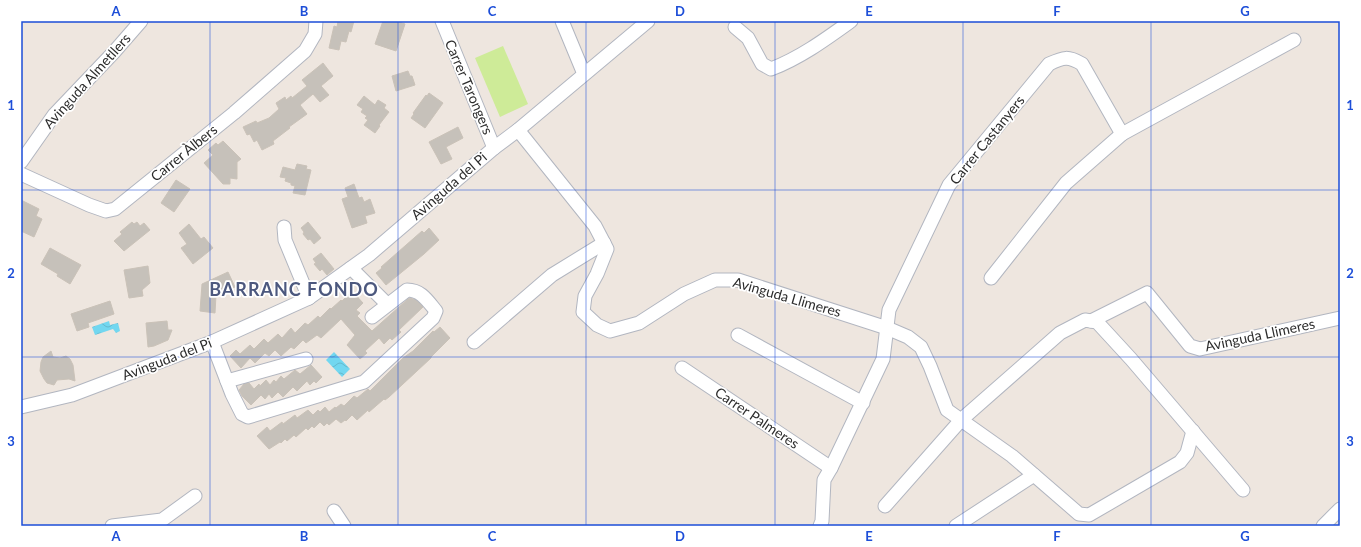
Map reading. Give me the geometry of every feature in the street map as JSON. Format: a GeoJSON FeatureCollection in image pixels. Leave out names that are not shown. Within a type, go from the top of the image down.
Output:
{"type":"FeatureCollection","features":[{"type":"Feature","properties":{"kind":"street","name":"Avinguda Almetllers"},"geometry":{"type":"LineString","coordinates":[[21,162],[54,115],[114,52],[140,21]]}},
{"type":"Feature","properties":{"kind":"street","name":"Carrer Àlbers"},"geometry":{"type":"LineString","coordinates":[[21,174],[89,205],[106,211],[115,209],[234,113],[305,51],[315,34],[316,21]]}},
{"type":"Feature","properties":{"kind":"street","name":"Carrer Tarongers"},"geometry":{"type":"LineString","coordinates":[[442,21],[494,148],[518,130]]}},
{"type":"Feature","properties":{"kind":"street"},"geometry":{"type":"LineString","coordinates":[[562,21],[584,74]]}},
{"type":"Feature","properties":{"kind":"street"},"geometry":{"type":"LineString","coordinates":[[474,342],[552,275],[604,243],[595,226],[518,130],[648,21]]}},
{"type":"Feature","properties":{"kind":"street"},"geometry":{"type":"LineString","coordinates":[[737,23],[748,38],[762,64],[771,69],[785,64],[851,21]]}},
{"type":"Feature","properties":{"kind":"street"},"geometry":{"type":"LineString","coordinates":[[991,278],[1066,183],[1122,134],[1294,40]]}},
{"type":"Feature","properties":{"kind":"street","name":"Carrer Castanyers"},"geometry":{"type":"LineString","coordinates":[[887,328],[889,310],[949,185],[1049,64],[1062,58],[1073,58],[1082,64],[1122,134]]}},
{"type":"Feature","properties":{"kind":"street","name":"Avinguda del Pi"},"geometry":{"type":"LineString","coordinates":[[21,407],[72,396],[212,342],[309,298],[369,255],[494,148]]}},
{"type":"Feature","properties":{"kind":"street"},"geometry":{"type":"LineString","coordinates":[[284,227],[285,240],[309,298]]}},
{"type":"Feature","properties":{"kind":"street","name":"Avinguda Llimeres"},"geometry":{"type":"LineString","coordinates":[[604,243],[607,249],[597,274],[585,296],[583,312],[597,325],[610,331],[639,323],[684,294],[714,280],[738,280],[887,328],[908,337],[921,347],[947,410],[1012,456],[1079,514],[1089,515],[1180,462],[1187,454],[1193,431]]}},
{"type":"Feature","properties":{"kind":"street"},"geometry":{"type":"LineString","coordinates":[[351,268],[387,304]]}},
{"type":"Feature","properties":{"kind":"street"},"geometry":{"type":"LineString","coordinates":[[212,342],[242,414],[248,417],[364,382],[433,318],[436,311],[420,293],[414,290],[406,290],[372,317]]}},
{"type":"Feature","properties":{"kind":"street","name":"Avinguda Llimeres"},"geometry":{"type":"LineString","coordinates":[[885,506],[961,420],[1060,332],[1085,320],[1091,321],[1146,293],[1190,346],[1200,349],[1340,318]]}},
{"type":"Feature","properties":{"kind":"street"},"geometry":{"type":"LineString","coordinates":[[1091,321],[1097,322],[1131,359],[1243,490]]}},
{"type":"Feature","properties":{"kind":"street"},"geometry":{"type":"LineString","coordinates":[[820,526],[822,521],[824,480],[863,403],[883,359],[887,328]]}},
{"type":"Feature","properties":{"kind":"street"},"geometry":{"type":"LineString","coordinates":[[738,335],[863,403]]}},
{"type":"Feature","properties":{"kind":"street"},"geometry":{"type":"LineString","coordinates":[[227,381],[306,359]]}},
{"type":"Feature","properties":{"kind":"street","name":"Carrer Palmeres"},"geometry":{"type":"LineString","coordinates":[[682,368],[831,468]]}},
{"type":"Feature","properties":{"kind":"street"},"geometry":{"type":"LineString","coordinates":[[956,526],[1034,475]]}},
{"type":"Feature","properties":{"kind":"street"},"geometry":{"type":"LineString","coordinates":[[112,526],[162,520],[195,496]]}},
{"type":"Feature","properties":{"kind":"street"},"geometry":{"type":"LineString","coordinates":[[1323,526],[1340,509]]}},
{"type":"Feature","properties":{"kind":"street"},"geometry":{"type":"LineString","coordinates":[[334,511],[344,526]]}},
{"type":"Feature","properties":{"kind":"green space"},"geometry":{"type":"Polygon","coordinates":[[[503,46],[528,104],[500,117],[475,58],[503,46]]]}},
{"type":"Feature","properties":{"kind":"water"},"geometry":{"type":"Polygon","coordinates":[[[109,321],[110,325],[118,323],[120,331],[116,333],[113,329],[95,335],[92,327],[109,321]]]}},
{"type":"Feature","properties":{"kind":"water"},"geometry":{"type":"Polygon","coordinates":[[[334,352],[350,369],[342,377],[326,360],[334,352]]]}},
{"type":"Feature","properties":{"kind":"building"},"geometry":{"type":"Polygon","coordinates":[[[338,21],[354,21],[346,42],[341,41],[339,50],[329,48],[334,26],[337,27],[338,21]]]}},
{"type":"Feature","properties":{"kind":"building"},"geometry":{"type":"Polygon","coordinates":[[[383,21],[396,21],[405,24],[396,51],[375,44],[383,21]]]}},
{"type":"Feature","properties":{"kind":"building"},"geometry":{"type":"Polygon","coordinates":[[[323,63],[333,76],[321,86],[329,95],[320,102],[313,94],[300,105],[307,114],[273,141],[274,144],[262,150],[257,140],[254,142],[250,134],[247,135],[243,127],[256,121],[257,123],[269,118],[279,109],[276,103],[285,97],[286,100],[291,96],[292,98],[307,86],[302,80],[323,63]]]}},
{"type":"Feature","properties":{"kind":"building"},"geometry":{"type":"Polygon","coordinates":[[[408,71],[410,76],[412,76],[415,85],[396,91],[392,76],[408,71]]]}},
{"type":"Feature","properties":{"kind":"building"},"geometry":{"type":"Polygon","coordinates":[[[429,93],[443,103],[425,128],[411,118],[414,114],[413,113],[429,93]]]}},
{"type":"Feature","properties":{"kind":"building"},"geometry":{"type":"Polygon","coordinates":[[[364,96],[375,105],[378,100],[386,105],[384,108],[389,112],[375,133],[364,125],[368,120],[365,118],[367,116],[361,112],[363,109],[357,105],[364,96]]]}},
{"type":"Feature","properties":{"kind":"building"},"geometry":{"type":"Polygon","coordinates":[[[458,127],[463,138],[446,147],[452,159],[441,164],[429,142],[458,127]]]}},
{"type":"Feature","properties":{"kind":"building"},"geometry":{"type":"Polygon","coordinates":[[[223,141],[241,159],[237,162],[237,179],[230,178],[230,184],[223,184],[204,163],[213,155],[208,150],[216,143],[218,145],[223,141]]]}},
{"type":"Feature","properties":{"kind":"building"},"geometry":{"type":"Polygon","coordinates":[[[297,164],[307,166],[306,169],[311,170],[305,195],[293,193],[295,186],[285,181],[286,178],[280,177],[283,167],[295,170],[297,164]]]}},
{"type":"Feature","properties":{"kind":"building"},"geometry":{"type":"Polygon","coordinates":[[[176,180],[190,189],[174,212],[161,203],[176,180]]]}},
{"type":"Feature","properties":{"kind":"building"},"geometry":{"type":"Polygon","coordinates":[[[354,184],[359,198],[362,197],[364,202],[370,199],[375,213],[365,216],[367,223],[352,228],[342,199],[348,197],[345,188],[354,184]]]}},
{"type":"Feature","properties":{"kind":"building"},"geometry":{"type":"Polygon","coordinates":[[[21,200],[39,209],[36,216],[42,219],[34,237],[21,231],[21,200]]]}},
{"type":"Feature","properties":{"kind":"building"},"geometry":{"type":"Polygon","coordinates":[[[132,222],[134,224],[137,222],[140,226],[144,223],[150,230],[124,251],[114,241],[122,234],[120,232],[132,222]]]}},
{"type":"Feature","properties":{"kind":"building"},"geometry":{"type":"Polygon","coordinates":[[[308,222],[321,238],[314,244],[303,234],[304,232],[301,228],[308,222]]]}},
{"type":"Feature","properties":{"kind":"building"},"geometry":{"type":"Polygon","coordinates":[[[189,224],[201,239],[204,237],[213,248],[193,264],[181,248],[187,244],[179,233],[189,224]]]}},
{"type":"Feature","properties":{"kind":"building"},"geometry":{"type":"Polygon","coordinates":[[[429,228],[439,240],[386,285],[376,273],[422,231],[424,233],[429,228]]]}},
{"type":"Feature","properties":{"kind":"building"},"geometry":{"type":"Polygon","coordinates":[[[50,248],[81,265],[70,284],[57,276],[58,274],[41,264],[50,248]]]}},
{"type":"Feature","properties":{"kind":"building"},"geometry":{"type":"Polygon","coordinates":[[[321,253],[334,269],[327,275],[322,269],[320,271],[314,264],[316,263],[313,259],[321,253]]]}},
{"type":"Feature","properties":{"kind":"building"},"geometry":{"type":"Polygon","coordinates":[[[148,266],[150,283],[142,290],[143,296],[129,298],[124,270],[148,266]]]}},
{"type":"Feature","properties":{"kind":"building"},"geometry":{"type":"Polygon","coordinates":[[[228,272],[235,287],[216,295],[215,313],[200,311],[202,284],[228,272]]]}},
{"type":"Feature","properties":{"kind":"building"},"geometry":{"type":"Polygon","coordinates":[[[352,291],[363,303],[356,310],[360,313],[357,316],[372,331],[410,298],[416,300],[423,307],[399,330],[401,332],[392,340],[390,338],[384,344],[379,338],[365,351],[367,353],[360,359],[347,345],[355,335],[341,319],[321,338],[317,335],[306,343],[303,340],[294,349],[291,347],[281,356],[275,350],[269,356],[265,353],[255,363],[250,358],[241,368],[230,356],[236,350],[240,354],[250,345],[254,349],[264,339],[268,343],[278,334],[282,338],[291,328],[295,333],[305,323],[308,325],[318,316],[320,318],[352,291]]]}},
{"type":"Feature","properties":{"kind":"building"},"geometry":{"type":"Polygon","coordinates":[[[110,301],[114,314],[88,323],[89,327],[77,331],[71,314],[110,301]]]}},
{"type":"Feature","properties":{"kind":"building"},"geometry":{"type":"Polygon","coordinates":[[[167,321],[168,330],[172,330],[168,340],[148,347],[146,323],[167,321]]]}},
{"type":"Feature","properties":{"kind":"building"},"geometry":{"type":"Polygon","coordinates":[[[440,327],[450,338],[389,397],[385,400],[384,399],[369,412],[368,410],[357,420],[352,415],[346,421],[345,420],[341,423],[336,419],[329,425],[327,423],[324,426],[320,422],[314,428],[312,426],[308,430],[306,428],[296,437],[294,435],[287,441],[285,439],[281,443],[280,442],[269,449],[257,436],[267,427],[270,431],[295,415],[297,418],[308,410],[313,415],[318,410],[320,412],[325,407],[329,412],[341,404],[344,406],[354,396],[357,398],[368,389],[370,391],[403,358],[413,351],[433,331],[434,332],[440,327]]]}},
{"type":"Feature","properties":{"kind":"building"},"geometry":{"type":"Polygon","coordinates":[[[51,351],[53,357],[60,358],[66,356],[70,359],[73,365],[75,381],[69,379],[57,380],[54,385],[47,383],[40,371],[41,362],[43,357],[51,351]]]}},
{"type":"Feature","properties":{"kind":"building"},"geometry":{"type":"Polygon","coordinates":[[[311,365],[322,377],[316,383],[314,381],[310,385],[307,381],[297,391],[293,387],[283,397],[278,392],[272,398],[269,394],[265,399],[261,395],[251,405],[242,396],[239,390],[244,384],[249,383],[254,389],[266,380],[270,385],[274,380],[276,382],[281,376],[284,379],[295,370],[300,374],[311,365]]]}},
{"type":"Feature","properties":{"kind":"district","name":"BARRANC FONDO"},"geometry":{"type":"Point","coordinates":[294,290]}}]}
